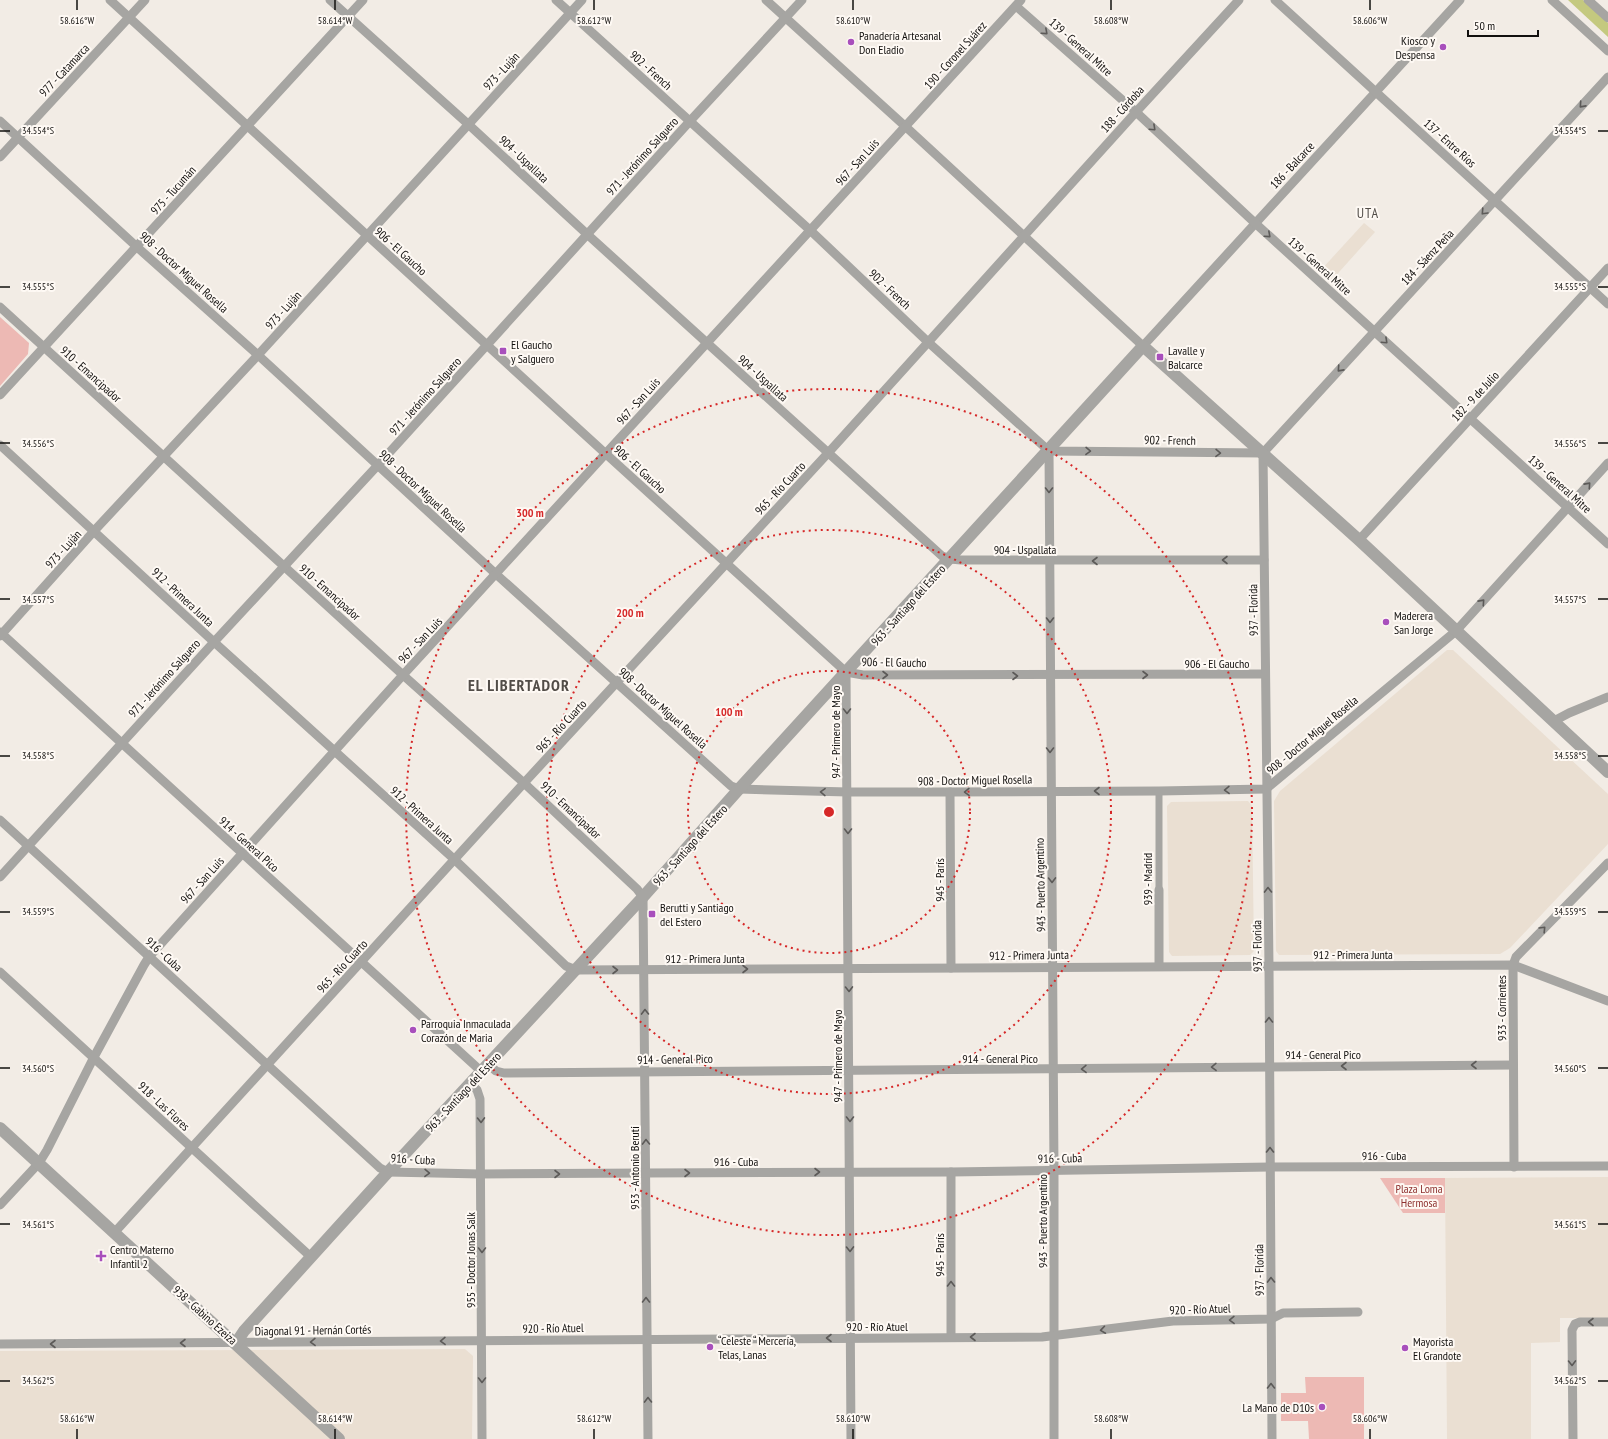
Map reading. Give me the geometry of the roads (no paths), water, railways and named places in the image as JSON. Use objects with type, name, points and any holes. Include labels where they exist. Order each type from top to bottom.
[{"type":"street","name":"906 - El Gaucho","points":[[110,0],[846,672],[863,675],[1050,676],[1265,674]]},
{"type":"street","name":"977 - Catamarca","points":[[0,157],[145,0]]},
{"type":"street","name":"904 - Uspallata","points":[[330,0],[829,452],[937,553],[950,559],[1049,561],[1264,560]]},
{"type":"street","name":"975 - Tucumán","points":[[0,395],[44,346],[138,247],[363,0]]},
{"type":"street","name":"902 - French","points":[[556,0],[811,231],[928,342],[1049,451],[1264,453]]},
{"type":"street","name":"973 - Luján","points":[[1,634],[582,0]]},
{"type":"street","points":[[766,0],[906,126],[1143,346],[1264,453],[1359,540],[1608,772]]},
{"type":"street","name":"971 - Jerónimo Salguero","points":[[0,877],[802,0]]},
{"type":"street","name":"188 - Córdoba","points":[[1025,236],[1239,0]]},
{"type":"street","name":"137 - Entre Ríos","points":[[1275,0],[1608,304]]},
{"type":"street","name":"186 - Balcarce","points":[[1143,346],[1460,0]]},
{"type":"street","points":[[1552,0],[1608,51]]},
{"type":"street","points":[[1588,0],[1608,18]]},
{"type":"street","name":"139 - General Mitre","points":[[1019,3],[1255,223],[1608,544]]},
{"type":"street","name":"190 - Coronel Suárez","points":[[906,126],[1019,3]]},
{"type":"street","name":"184 - Sáenz Peña","points":[[1264,453],[1608,77]]},
{"type":"street","name":"908 - Doctor Miguel Rosella","points":[[0,121],[258,355],[497,575],[731,786],[739,789],[848,792],[1159,791],[1266,789],[1456,630],[1608,463]]},
{"type":"street","name":"967 - San Luis","points":[[0,1205],[39,1163],[94,1057],[149,957],[403,675],[497,575],[906,126]]},
{"type":"street","name":"965 - Río Cuarto","points":[[114,1232],[1025,236]]},
{"type":"street","name":"182 - 9 de Julio","points":[[1359,540],[1608,268]]},
{"type":"street","name":"910 - Emancipador","points":[[0,307],[403,675],[524,783],[637,888],[643,897]]},
{"type":"street","name":"963 - Santiago del Estero","points":[[236,1343],[244,1331],[388,1172],[643,897],[739,789],[1049,451],[1143,346]]},
{"type":"street","name":"912 - Primera Junta","points":[[0,445],[334,752],[454,860],[566,966],[576,970],[1269,966],[1514,961],[1608,1001]]},
{"type":"street","name":"943 - Puerto Argentino","points":[[1049,451],[1053,967],[1054,1439]]},
{"type":"street","name":"937 - Florida","points":[[1264,453],[1272,1439]]},
{"type":"street","name":"914 - General Pico","points":[[1,634],[361,963],[485,1068],[504,1073],[1053,1070],[1513,1065]]},
{"type":"street","name":"947 - Primero de Mayo","points":[[846,672],[850,1070],[851,1439]]},
{"type":"street","points":[[1554,721],[1569,713],[1608,697]]},
{"type":"street","name":"939 - Madrid","points":[[1159,791],[1159,966]]},
{"type":"street","name":"945 - París","points":[[950,792],[951,968]]},
{"type":"street","name":"916 - Cuba","points":[[0,820],[380,1168],[388,1172],[481,1174],[951,1172],[1270,1167],[1608,1166]]},
{"type":"street","points":[[1514,961],[1608,862]]},
{"type":"street","name":"953 - Antonio Beruti","points":[[643,897],[648,1439]]},
{"type":"street","name":"933 - Corrientes","points":[[1514,961],[1514,1167]]},
{"type":"street","name":"918 - Las Flores","points":[[0,972],[311,1257]]},
{"type":"street","name":"955 - Doctor Jonas Salk","points":[[471,1084],[477,1090],[480,1099],[482,1439]]},
{"type":"street","name":"938 - Gabino Ezeiza","points":[[0,1128],[339,1439]]},
{"type":"street","name":"945 - París","points":[[951,1172],[951,1337]]},
{"type":"street","name":"920 - Río Atuel","points":[[482,1341],[1054,1337],[1173,1321],[1271,1319],[1283,1313],[1358,1312]]},
{"type":"street","points":[[1573,1439],[1571,1335],[1575,1324],[1580,1322],[1608,1322]]},
{"type":"street","name":"Diagonal 91 - Hernán Cortés","points":[[0,1344],[482,1341]]},
{"type":"place","name":"Panadería Artesanal Don Eladio","points":[[851,42]]},
{"type":"place","name":"Kiosco y Despensa","points":[[1443,47]]},
{"type":"place","name":"El Gaucho y Salguero","points":[[503,351]]},
{"type":"place","name":"Lavalle y Balcarce","points":[[1160,357]]},
{"type":"place","name":"Maderera San Jorge","points":[[1386,622]]},
{"type":"place","name":"Berutti y Santiago del Estero","points":[[652,914]]},
{"type":"place","name":"Parroquia Inmaculada Corazón de Maria","points":[[413,1030]]},
{"type":"place","name":"Centro Materno Infantil 2","points":[[101,1256]]},
{"type":"place","name":"“Celeste “ Mercería, Telas, Lanas","points":[[710,1347]]},
{"type":"place","name":"Mayorista El Grandote","points":[[1405,1348]]},
{"type":"place","name":"La Mano de D10s","points":[[1322,1407]]},
{"type":"district","name":"UTA","points":[[1368,213]]},
{"type":"district","name":"EL LIBERTADOR","points":[[519,685]]},
{"type":"park label","name":"Plaza Loma Hermosa","points":[[1419,1195]]}]
